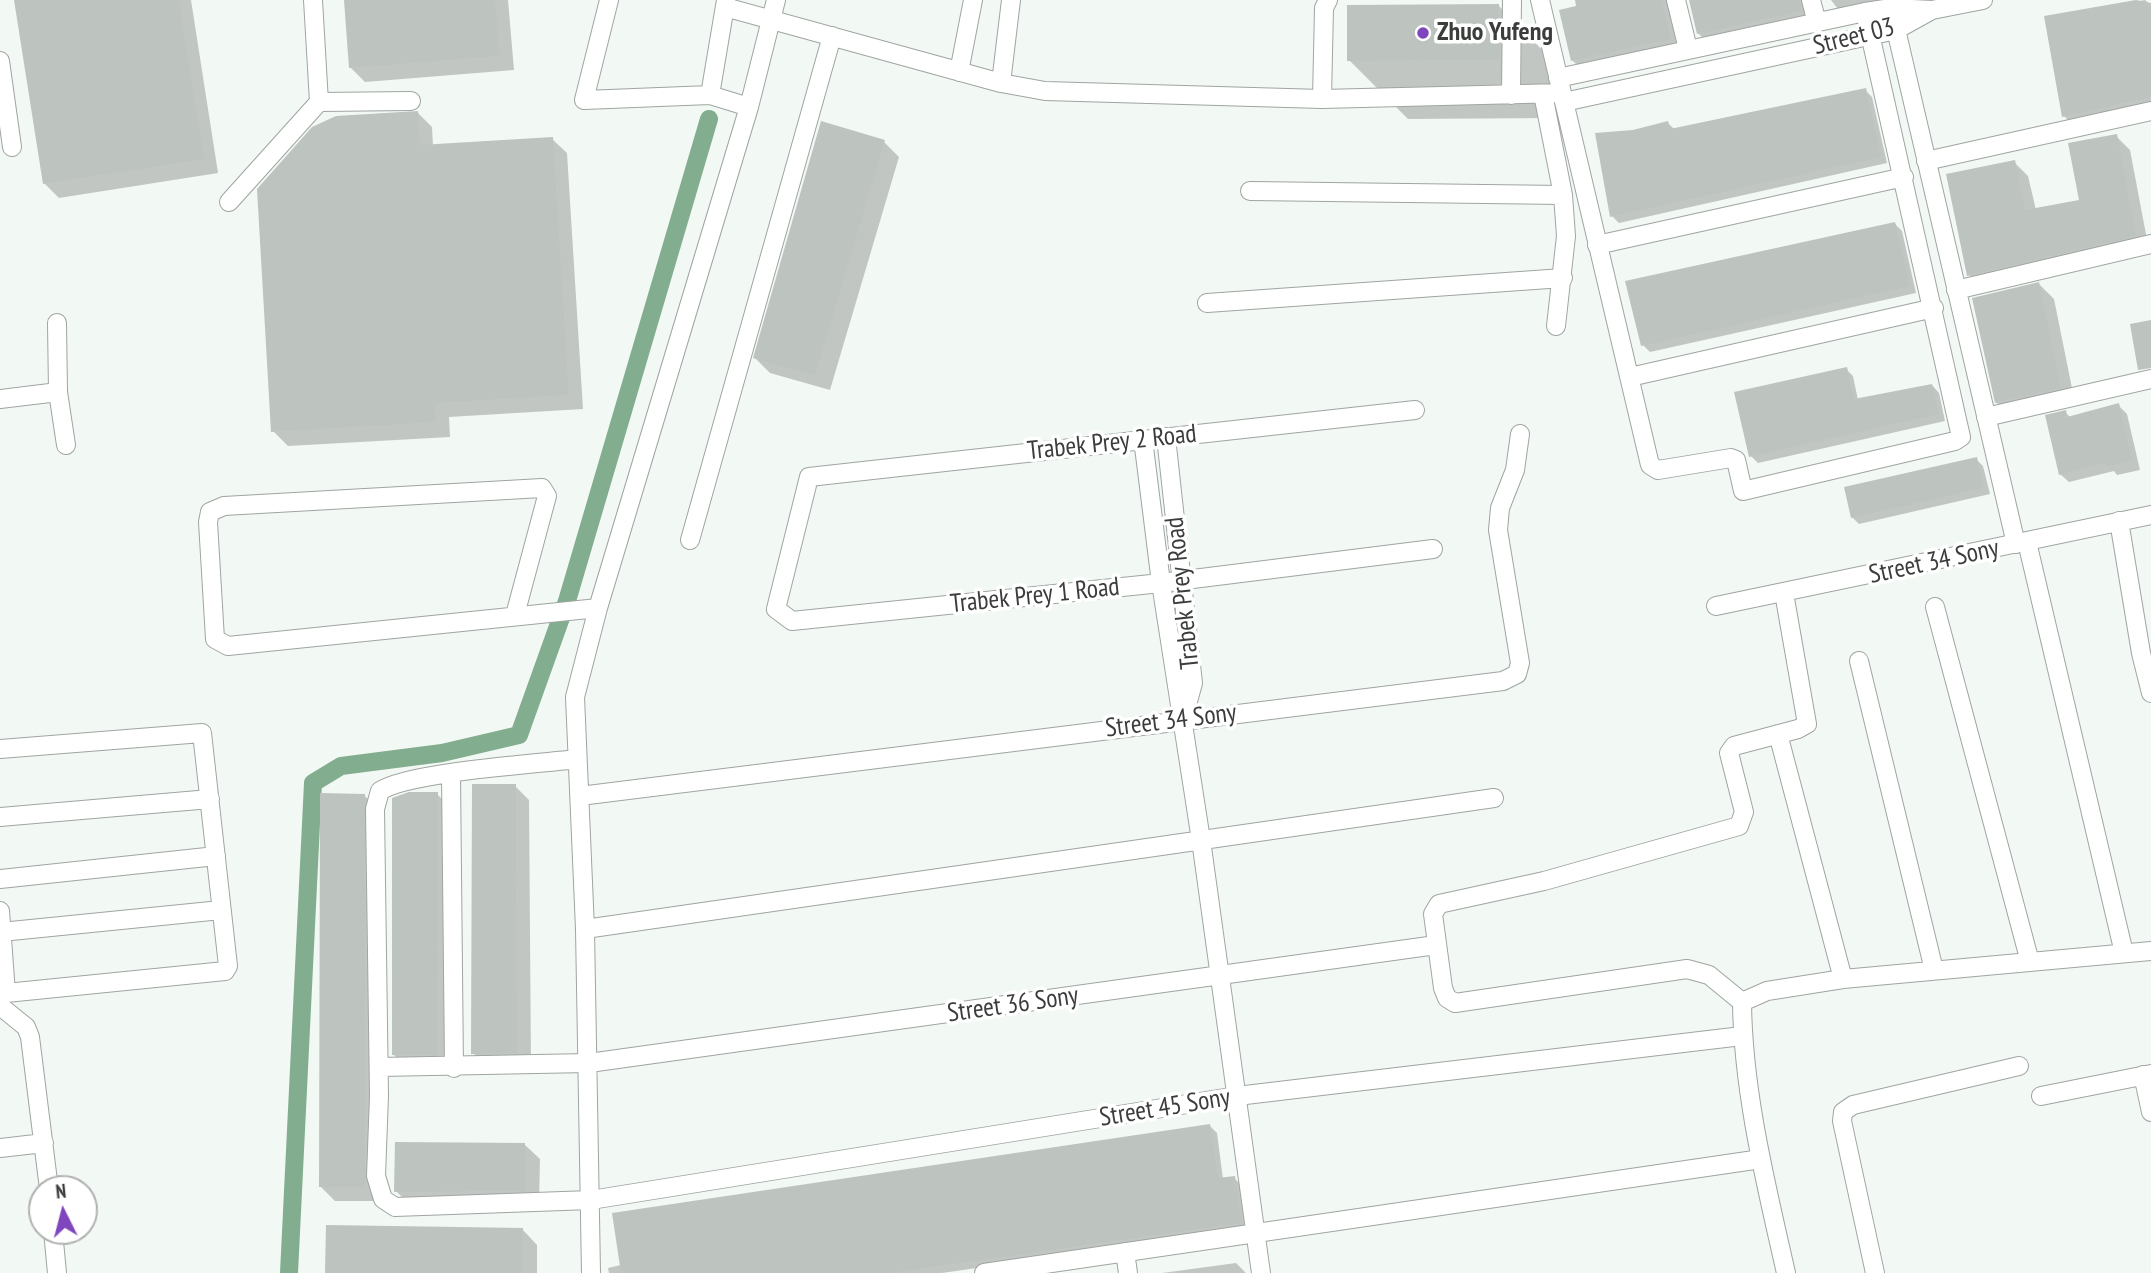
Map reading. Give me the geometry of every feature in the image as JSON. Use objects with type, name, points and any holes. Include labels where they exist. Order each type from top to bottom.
[{"type":"street","points":[[229,202],[319,102],[313,0]]},
{"type":"street","points":[[609,0],[584,100],[710,95],[748,107]]},
{"type":"street","points":[[591,1273],[589,1063],[575,697],[591,609],[748,107],[776,0]]},
{"type":"street","points":[[959,72],[973,0]]},
{"type":"street","points":[[1001,83],[1011,0]]},
{"type":"street","points":[[1322,99],[1324,8],[1328,0]]},
{"type":"street","points":[[1511,95],[1512,0]]},
{"type":"street","points":[[1540,0],[1652,469],[1731,458],[1736,460],[1743,491],[1955,441],[1961,436],[1865,12]]},
{"type":"street","points":[[1676,0],[1688,49]]},
{"type":"street","points":[[1811,0],[1817,23]]},
{"type":"street","points":[[1932,10],[1983,0]]},
{"type":"street","points":[[710,95],[725,3],[771,19],[959,72],[1045,91],[1322,99],[1544,94],[1561,91]]},
{"type":"street","points":[[1891,8],[1986,417],[2022,543],[2124,953]]},
{"type":"street","name":"Street 03","points":[[1561,91],[1688,49],[1865,12],[1891,8],[1932,10]]},
{"type":"street","name":"Street 03","points":[[1561,91],[1896,30],[1932,10]]},
{"type":"street","points":[[690,540],[832,36]]},
{"type":"street","points":[[0,61],[12,147]]},
{"type":"street","points":[[1544,94],[1563,195],[1566,236],[1556,326]]},
{"type":"street","points":[[319,102],[411,101]]},
{"type":"street","points":[[1926,161],[2151,111]]},
{"type":"street","points":[[1597,245],[1904,177]]},
{"type":"street","points":[[1250,191],[1563,195]]},
{"type":"street","points":[[1956,290],[2151,244]]},
{"type":"street","points":[[1207,303],[1563,278]]},
{"type":"street","points":[[1629,377],[1934,308]]},
{"type":"street","points":[[57,323],[58,392],[66,445]]},
{"type":"street","points":[[1986,417],[2151,379]]},
{"type":"street","points":[[0,399],[58,392]]},
{"type":"street","name":"Trabek Prey 2 Road","points":[[809,477],[1415,410]]},
{"type":"street","name":"Street 34 Sony","points":[[580,796],[1503,681],[1517,674],[1520,663],[1498,530],[1500,508],[1515,470],[1520,435]]},
{"type":"street","name":"Trabek Prey Road","points":[[1166,437],[1193,683],[1183,719]]},
{"type":"street","name":"Trabek Prey Road","points":[[1143,439],[1161,583],[1183,719]]},
{"type":"street","name":"Trabek Prey 1 Road","points":[[809,477],[776,608],[792,621],[1161,583],[1433,549]]},
{"type":"street","points":[[522,615],[547,496],[542,488],[224,506],[210,512],[208,522],[215,639],[228,646],[591,609]]},
{"type":"street","name":"Street 34 Sony","points":[[1716,606],[2151,515]]},
{"type":"street","points":[[2119,521],[2141,653],[2151,693]]},
{"type":"street","points":[[1742,1002],[1709,975],[1687,969],[1455,1003],[1447,998],[1443,988],[1433,914],[1439,904],[1544,881],[1739,826],[1744,812],[1729,753],[1734,746],[1798,729],[1807,724],[1808,717],[1784,593]]},
{"type":"street","points":[[1935,607],[2030,962]]},
{"type":"street","points":[[1859,661],[1934,971]]},
{"type":"street","points":[[1183,719],[1261,1273]]},
{"type":"street","points":[[0,750],[202,733],[228,966],[225,971],[2,999]]},
{"type":"street","points":[[1778,734],[1843,979]]},
{"type":"street","name":"Street 45 Sony","points":[[577,759],[451,774],[390,784],[380,790],[375,809],[379,1067],[376,1176],[383,1199],[394,1207],[591,1200],[1237,1096],[1742,1036]]},
{"type":"street","points":[[451,774],[454,1068]]},
{"type":"street","points":[[585,929],[1494,798]]},
{"type":"street","points":[[0,817],[210,799]]},
{"type":"street","points":[[0,879],[216,856]]},
{"type":"street","points":[[1,932],[221,910]]},
{"type":"street","points":[[0,911],[2,999],[26,1027],[30,1037],[47,1175]]},
{"type":"street","name":"Street 36 Sony","points":[[379,1067],[454,1068],[589,1063],[1436,945]]},
{"type":"street","points":[[1742,1002],[1767,991],[1843,979],[2151,951]]},
{"type":"street","points":[[1742,1002],[1742,1036],[1760,1159],[1786,1273]]},
{"type":"street","points":[[1875,1273],[1842,1121],[1843,1112],[1853,1105],[2019,1066]]},
{"type":"street","points":[[2041,1096],[2147,1075],[2151,1112]]},
{"type":"street","points":[[0,1148],[44,1143]]},
{"type":"street","points":[[984,1273],[1760,1159]]},
{"type":"street","points":[[54,1245],[57,1273]]},
{"type":"street","points":[[1125,1252],[1128,1273]]},
{"type":"building","points":[[14,0],[179,0],[204,159],[43,184]]},
{"type":"building","points":[[344,0],[495,0],[500,56],[349,68]]},
{"type":"building","points":[[1575,0],[1662,0],[1671,39],[1571,61],[1559,10],[1576,6]]},
{"type":"building","points":[[1689,0],[1800,0],[1802,11],[1697,34]]},
{"type":"building","points":[[2136,0],[2151,3],[2151,97],[2062,117],[2044,16]]},
{"type":"building","name":"Zhuo Yufeng","points":[[1499,4],[1500,60],[1347,61],[1347,5]]},
{"type":"building","points":[[1866,88],[1881,157],[1610,217],[1595,133],[1633,130],[1668,121],[1670,129]]},
{"type":"building","points":[[418,111],[420,145],[553,137],[569,395],[435,403],[436,422],[271,432],[257,189],[312,127],[336,116]]},
{"type":"building","points":[[821,121],[885,140],[815,376],[753,358]]},
{"type":"building","points":[[2117,134],[2136,236],[1967,276],[1946,174],[2015,160],[2025,210],[2079,200],[2068,143]]},
{"type":"building","points":[[1895,222],[1910,286],[1641,346],[1625,281]]},
{"type":"building","points":[[2039,282],[2061,388],[1995,403],[1972,298]]},
{"type":"building","points":[[2151,320],[2151,368],[2138,370],[2130,324]]},
{"type":"building","points":[[1847,367],[1854,399],[1932,384],[1939,414],[1749,457],[1734,392]]},
{"type":"building","points":[[2119,403],[2132,461],[2107,467],[2106,463],[2059,475],[2045,415],[2066,410],[2067,417]]},
{"type":"building","points":[[1977,457],[1984,488],[1851,518],[1844,487]]},
{"type":"building","points":[[472,784],[516,784],[517,1053],[471,1054]]},
{"type":"building","points":[[409,792],[438,792],[437,1055],[392,1055],[392,798]]},
{"type":"building","points":[[320,793],[365,794],[365,1187],[319,1187]]},
{"type":"building","points":[[1210,1124],[1218,1178],[1235,1176],[1242,1223],[890,1273],[621,1273],[612,1213]]},
{"type":"building","points":[[395,1142],[525,1143],[525,1191],[394,1192]]},
{"type":"building","points":[[326,1225],[523,1228],[522,1273],[325,1273]]},
{"type":"waterway","points":[[289,1273],[313,783],[341,766],[442,753],[519,735],[567,601],[709,119]]},
{"type":"place","name":"Zhuo Yufeng","points":[[1423,33]]}]
